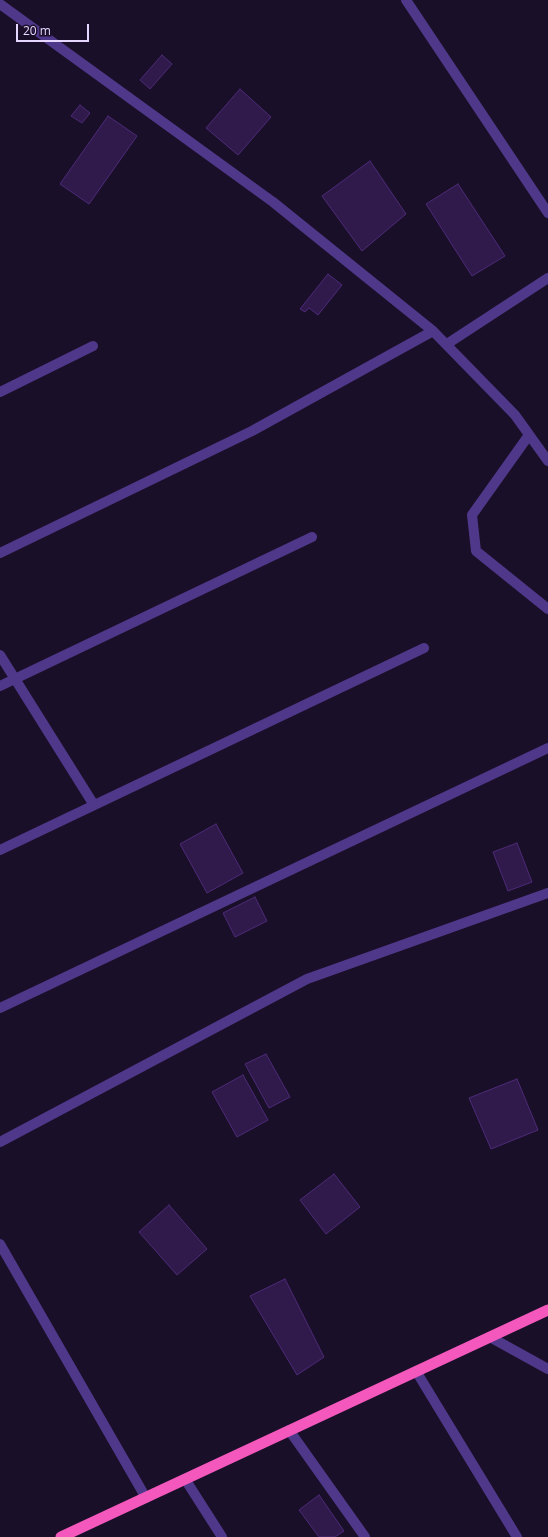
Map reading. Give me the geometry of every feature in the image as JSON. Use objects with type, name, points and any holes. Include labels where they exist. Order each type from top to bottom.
[{"type":"highway","points":[[61,1537],[548,1310]]},
{"type":"street","points":[[406,0],[548,213]]},
{"type":"street","points":[[0,4],[272,202],[434,332],[515,415],[548,462]]},
{"type":"street","points":[[447,344],[548,278]]},
{"type":"street","points":[[0,553],[252,431],[434,332]]},
{"type":"street","points":[[0,392],[93,346]]},
{"type":"street","points":[[529,435],[472,515],[476,551],[548,609]]},
{"type":"street","points":[[0,686],[312,537]]},
{"type":"street","points":[[0,850],[424,648]]},
{"type":"street","points":[[0,655],[94,805]]},
{"type":"street","points":[[0,1008],[548,748]]},
{"type":"street","points":[[0,1142],[307,979],[548,893]]},
{"type":"street","points":[[0,1244],[146,1498]]},
{"type":"street","points":[[490,1337],[548,1369]]},
{"type":"street","points":[[416,1371],[517,1537]]},
{"type":"street","points":[[289,1430],[365,1537]]},
{"type":"street","points":[[185,1479],[222,1537]]},
{"type":"building","points":[[162,55],[172,64],[150,89],[140,80]]},
{"type":"building","points":[[240,89],[271,117],[238,155],[206,128]]},
{"type":"building","points":[[80,105],[90,113],[82,123],[71,116]]},
{"type":"building","points":[[108,116],[137,136],[89,204],[60,184]]},
{"type":"building","points":[[370,161],[406,214],[362,251],[322,196]]},
{"type":"building","points":[[458,184],[505,256],[472,276],[426,204]]},
{"type":"building","points":[[328,274],[342,285],[318,315],[309,308],[305,312],[300,309]]},
{"type":"building","points":[[216,824],[243,873],[207,893],[180,844]]},
{"type":"building","points":[[517,843],[532,882],[508,891],[493,852]]},
{"type":"building","points":[[255,897],[267,921],[235,937],[223,913]]},
{"type":"building","points":[[266,1054],[290,1097],[269,1108],[245,1064]]},
{"type":"building","points":[[243,1075],[268,1120],[237,1137],[212,1092]]},
{"type":"building","points":[[517,1079],[538,1130],[491,1149],[469,1098]]},
{"type":"building","points":[[334,1174],[360,1207],[326,1234],[300,1200]]},
{"type":"building","points":[[169,1205],[207,1249],[177,1275],[139,1232]]},
{"type":"building","points":[[285,1279],[324,1357],[297,1375],[250,1296]]},
{"type":"building","points":[[319,1495],[344,1531],[335,1537],[319,1537],[299,1510]]}]
